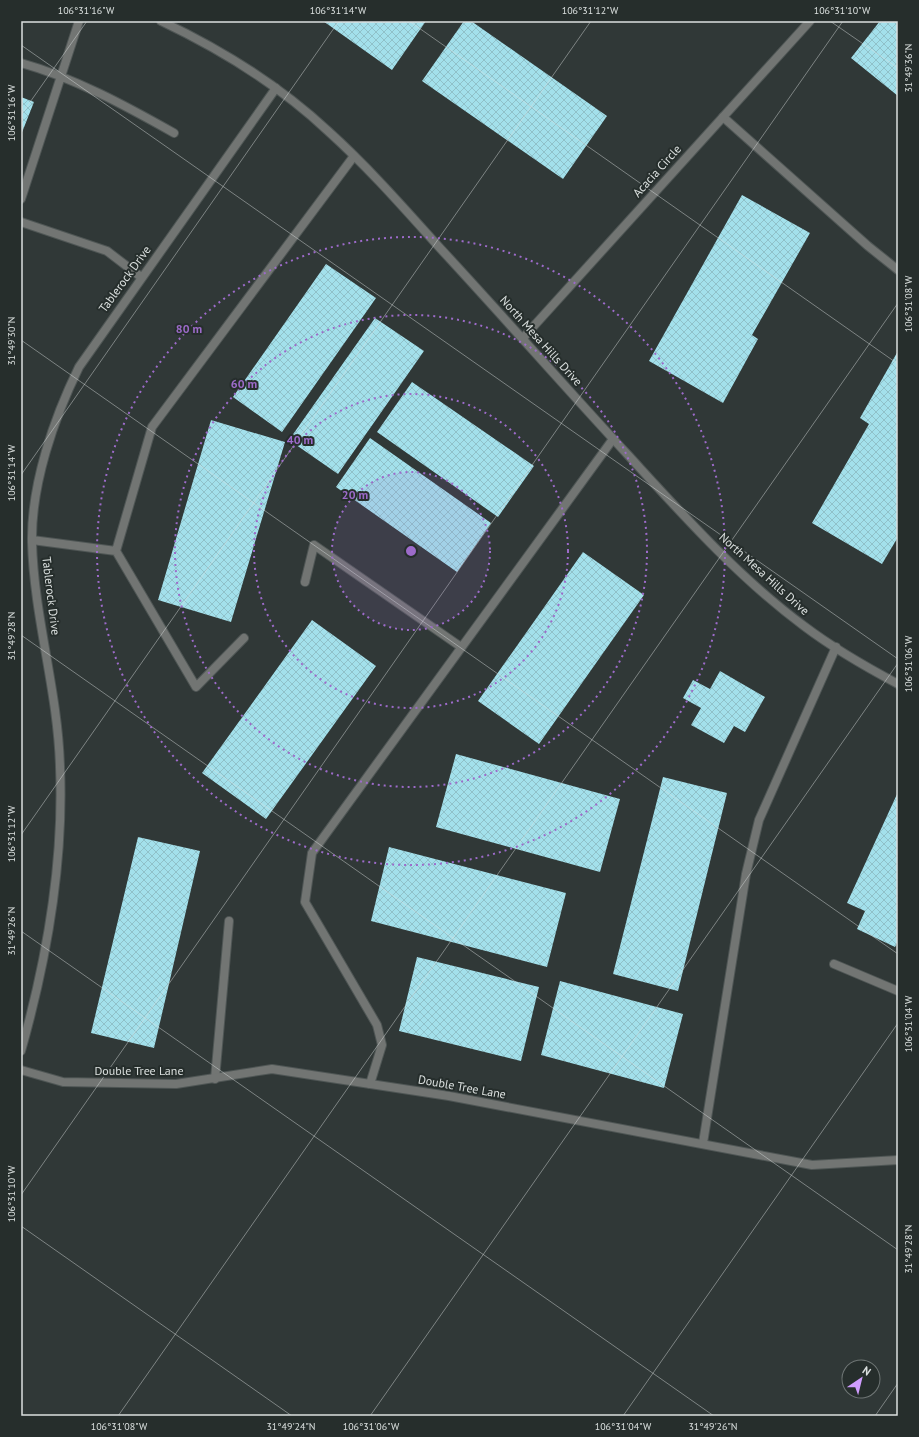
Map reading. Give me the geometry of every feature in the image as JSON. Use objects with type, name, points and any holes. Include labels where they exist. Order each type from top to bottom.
[{"type":"street","points":[[21,199],[79,21]]},
{"type":"street","name":"North Mesa Hills Drive","points":[[161,21],[191,36],[276,88],[328,130],[523,338],[612,439],[730,564],[806,628],[898,684]]},
{"type":"street","name":"Acacia Circle","points":[[523,338],[810,21]]},
{"type":"street","points":[[21,63],[61,77],[142,115],[174,133]]},
{"type":"street","name":"Tablerock Drive","points":[[21,1051],[36,997],[47,945],[56,875],[61,805],[60,766],[55,701],[37,597],[32,540],[42,467],[61,405],[79,367],[141,277],[276,88]]},
{"type":"street","points":[[723,117],[868,246],[898,270]]},
{"type":"street","points":[[244,638],[196,687],[116,551],[152,427],[354,156]]},
{"type":"street","points":[[21,222],[107,251],[141,277]]},
{"type":"street","points":[[370,1084],[382,1045],[377,1025],[305,902],[312,853],[612,439]]},
{"type":"street","points":[[32,540],[116,551]]},
{"type":"street","points":[[304,582],[314,545],[461,647]]},
{"type":"street","points":[[703,1143],[746,874],[759,820],[836,647]]},
{"type":"street","points":[[215,1079],[229,921]]},
{"type":"street","points":[[834,964],[898,991]]},
{"type":"street","name":"Double Tree Lane","points":[[21,1070],[63,1082],[176,1084],[272,1069],[448,1096],[703,1143],[812,1165],[898,1160]]},
{"type":"building","points":[[323,21],[426,21],[392,70]]},
{"type":"building","points":[[464,21],[471,21],[607,116],[563,179],[422,81]]},
{"type":"building","points":[[880,21],[898,21],[898,96],[851,58]]},
{"type":"building","points":[[21,97],[34,102],[21,135]]},
{"type":"building","points":[[742,195],[810,233],[752,335],[758,339],[723,403],[649,361]]},
{"type":"building","points":[[326,264],[376,298],[282,432],[233,397]]},
{"type":"building","points":[[375,318],[424,351],[338,474],[289,440]]},
{"type":"building","points":[[898,351],[898,537],[882,564],[812,523],[869,424],[860,418]]},
{"type":"building","points":[[412,382],[534,466],[498,517],[377,432]]},
{"type":"building","points":[[211,420],[285,442],[231,622],[158,600]]},
{"type":"building","points":[[370,438],[491,523],[457,572],[336,487]]},
{"type":"building","points":[[583,552],[644,595],[539,744],[478,701]]},
{"type":"building","points":[[312,620],[376,666],[266,819],[202,773]]},
{"type":"building","points":[[720,671],[765,697],[745,732],[734,726],[724,743],[691,725],[701,708],[683,698],[693,680],[710,689]]},
{"type":"building","points":[[456,754],[620,799],[600,872],[436,827]]},
{"type":"building","points":[[663,777],[727,793],[678,991],[613,974]]},
{"type":"building","points":[[898,792],[898,941],[895,947],[857,929],[865,911],[847,903]]},
{"type":"building","points":[[138,837],[200,851],[154,1048],[91,1033]]},
{"type":"building","points":[[389,847],[566,893],[547,967],[371,921]]},
{"type":"building","points":[[417,957],[539,987],[521,1061],[399,1031]]},
{"type":"building","points":[[560,981],[683,1014],[664,1088],[541,1055]]}]
